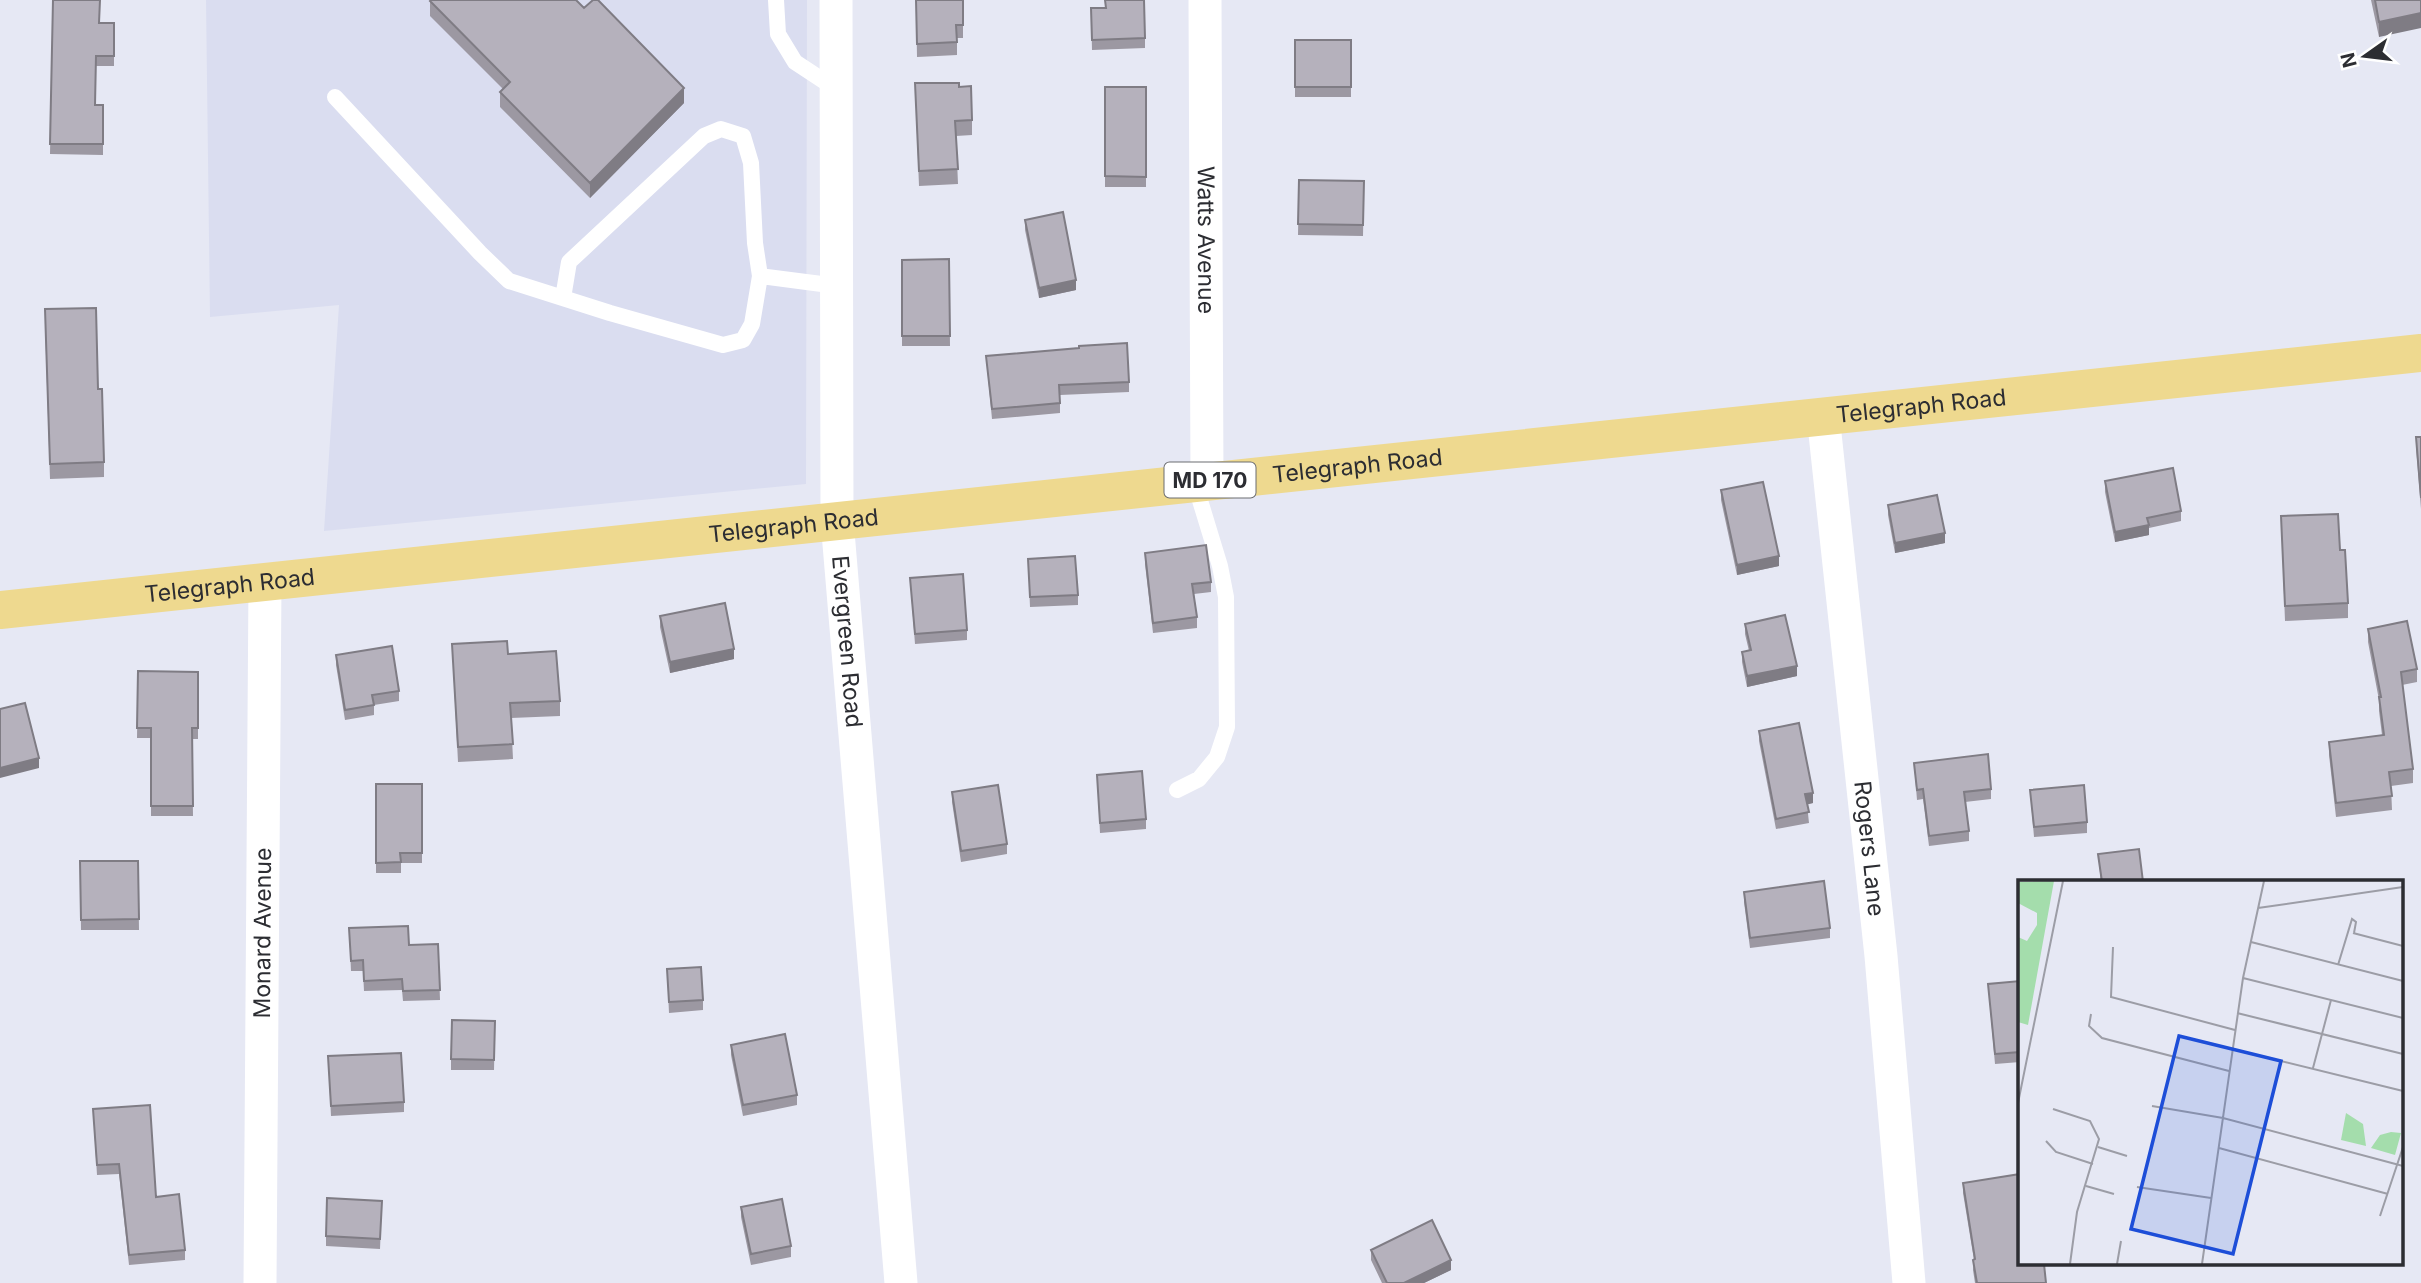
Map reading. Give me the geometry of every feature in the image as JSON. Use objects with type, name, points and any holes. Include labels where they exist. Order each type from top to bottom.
[{"type":"main road","name":"Telegraph Road","points":[[0,610],[2421,353]]},
{"type":"street","name":"Evergreen Road","points":[[836,0],[837,520],[901,1283]]},
{"type":"street","name":"Watts Avenue","points":[[1201,481],[1205,0]]},
{"type":"street","name":"Rogers Lane","points":[[1823,415],[1881,956],[1909,1283]]},
{"type":"street","name":"Monard Avenue","points":[[260,1283],[265,582]]},
{"type":"lane","points":[[776,0],[778,34],[794,62],[836,89]]},
{"type":"lane","points":[[335,97],[509,281],[563,298],[723,345],[743,340],[752,324],[760,276],[755,243],[751,163],[743,136],[721,129],[704,135],[569,262],[563,298]]},
{"type":"lane","points":[[760,276],[837,286]]},
{"type":"lane","points":[[1177,790],[1199,779],[1217,757],[1227,727],[1226,597],[1201,481]]},
{"type":"shaded area","points":[[206,0],[807,0],[806,484],[324,531],[339,305],[210,317]]},
{"type":"building","points":[[53,0],[100,0],[99,23],[114,23],[114,56],[96,56],[95,105],[103,105],[103,144],[50,144]]},
{"type":"building","points":[[431,0],[576,0],[584,8],[593,0],[598,0],[684,88],[590,183],[500,92],[510,82]]},
{"type":"building","points":[[916,0],[963,0],[963,25],[956,25],[957,42],[917,44]]},
{"type":"building","points":[[1105,0],[1144,0],[1145,38],[1092,40],[1091,8],[1106,8]]},
{"type":"building","points":[[2375,0],[2421,0],[2421,13],[2379,22]]},
{"type":"building","points":[[1295,40],[1351,40],[1351,87],[1295,87]]},
{"type":"building","points":[[915,83],[959,83],[959,87],[971,86],[972,120],[955,121],[958,169],[919,171]]},
{"type":"building","points":[[1105,87],[1146,87],[1146,177],[1105,176]]},
{"type":"building","points":[[1299,180],[1364,181],[1363,225],[1298,224]]},
{"type":"building","points":[[1063,212],[1076,280],[1039,288],[1025,220]]},
{"type":"building","points":[[949,259],[950,336],[902,336],[902,260]]},
{"type":"building","points":[[96,308],[98,389],[102,389],[104,462],[50,464],[45,309]]},
{"type":"building","points":[[1127,343],[1129,382],[1059,385],[1060,403],[992,409],[986,356]]},
{"type":"building","points":[[2416,437],[2421,437],[2421,498]]},
{"type":"building","points":[[2173,468],[2181,511],[2147,518],[2149,525],[2115,532],[2105,481]]},
{"type":"building","points":[[1763,482],[1779,556],[1737,565],[1721,490]]},
{"type":"building","points":[[1937,495],[1945,533],[1895,543],[1888,505]]},
{"type":"building","points":[[2338,514],[2340,550],[2345,550],[2348,603],[2285,606],[2281,516]]},
{"type":"building","points":[[1206,545],[1211,582],[1192,584],[1197,617],[1153,623],[1145,553]]},
{"type":"building","points":[[1075,556],[1078,595],[1030,597],[1028,559]]},
{"type":"building","points":[[963,574],[967,630],[915,634],[910,578]]},
{"type":"building","points":[[725,603],[734,649],[670,662],[660,616]]},
{"type":"building","points":[[1785,615],[1797,666],[1747,676],[1742,652],[1751,650],[1745,624]]},
{"type":"building","points":[[2407,621],[2417,669],[2401,672],[2413,769],[2389,772],[2392,796],[2336,803],[2329,742],[2384,735],[2381,697],[2368,629]]},
{"type":"building","points":[[507,641],[508,654],[556,651],[560,701],[510,703],[513,744],[458,747],[452,644]]},
{"type":"building","points":[[392,646],[399,691],[372,695],[374,705],[345,710],[336,655]]},
{"type":"building","points":[[138,671],[198,672],[198,728],[192,728],[193,806],[151,806],[151,728],[137,728]]},
{"type":"building","points":[[25,703],[39,758],[0,768],[0,709]]},
{"type":"building","points":[[1799,723],[1813,793],[1805,794],[1809,812],[1776,819],[1759,731]]},
{"type":"building","points":[[1988,754],[1991,789],[1964,792],[1969,831],[1929,836],[1923,789],[1917,790],[1914,763]]},
{"type":"building","points":[[1142,771],[1146,819],[1100,823],[1097,775]]},
{"type":"building","points":[[376,784],[422,784],[422,853],[400,853],[401,862],[376,863]]},
{"type":"building","points":[[998,785],[1007,844],[961,851],[952,792]]},
{"type":"building","points":[[2084,785],[2087,822],[2034,827],[2030,790]]},
{"type":"building","points":[[2139,849],[2143,880],[2102,880],[2098,854]]},
{"type":"building","points":[[80,861],[138,861],[139,919],[81,920]]},
{"type":"building","points":[[1824,881],[1830,928],[1750,938],[1744,892]]},
{"type":"building","points":[[408,926],[409,945],[438,944],[440,990],[403,991],[402,979],[364,981],[363,960],[351,961],[349,928]]},
{"type":"building","points":[[701,967],[703,1000],[669,1002],[667,969]]},
{"type":"building","points":[[2018,981],[2018,1052],[1995,1054],[1988,984]]},
{"type":"building","points":[[452,1020],[495,1021],[494,1060],[451,1059]]},
{"type":"building","points":[[785,1034],[797,1095],[743,1105],[731,1045]]},
{"type":"building","points":[[401,1053],[404,1102],[331,1106],[328,1056]]},
{"type":"building","points":[[150,1105],[156,1197],[179,1194],[185,1250],[129,1255],[119,1164],[97,1165],[93,1109]]},
{"type":"building","points":[[2018,1174],[2018,1266],[2044,1266],[2046,1283],[1977,1283],[1963,1183]]},
{"type":"building","points":[[327,1198],[382,1201],[380,1239],[326,1236]]},
{"type":"building","points":[[782,1199],[791,1246],[751,1254],[741,1207]]},
{"type":"building","points":[[1432,1220],[1451,1260],[1404,1283],[1387,1283],[1371,1250]]}]
